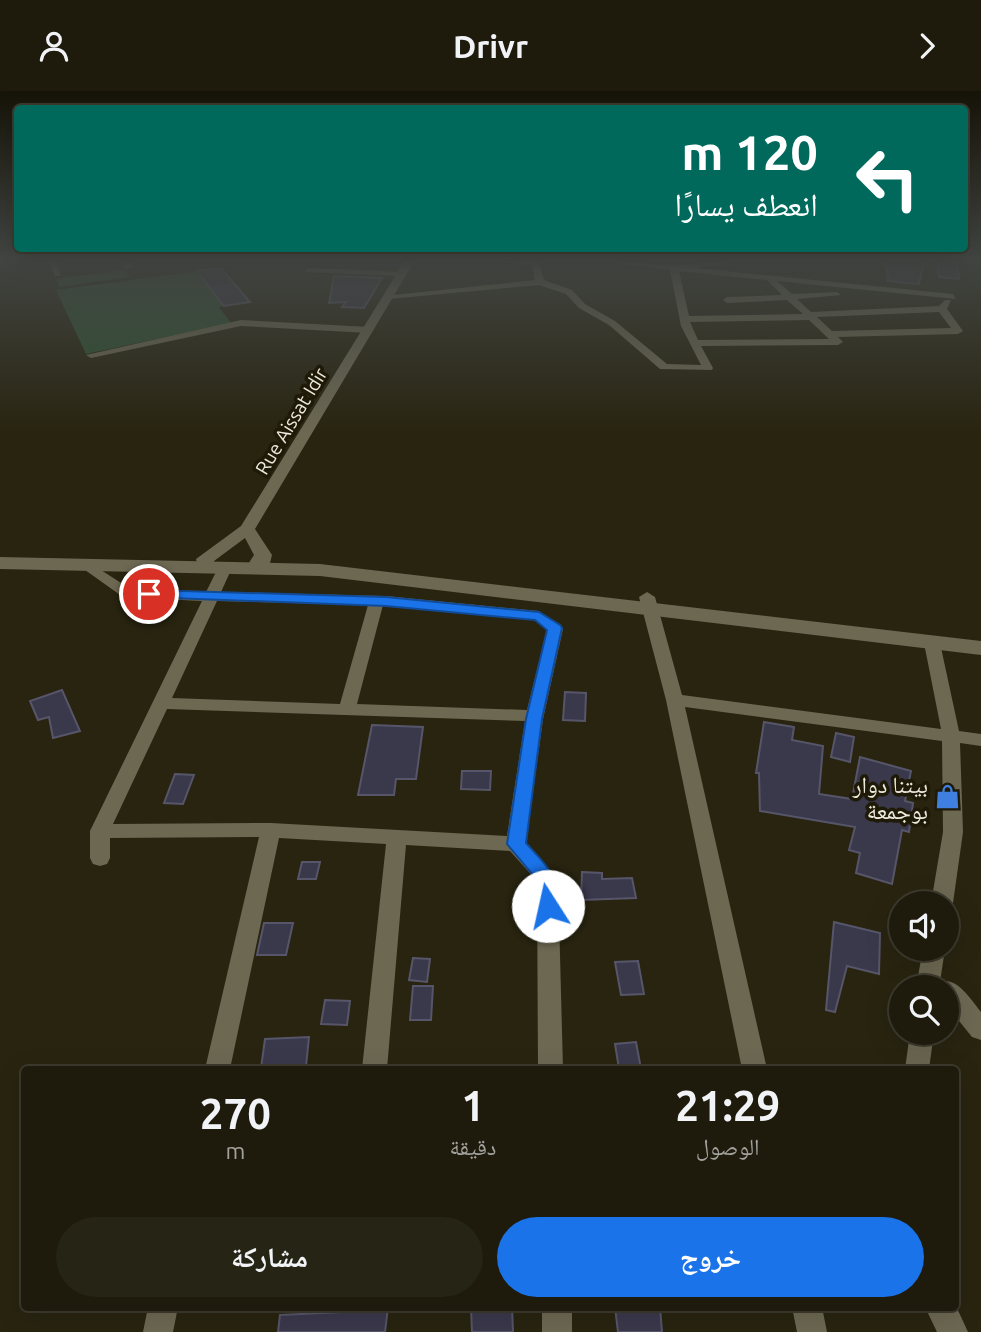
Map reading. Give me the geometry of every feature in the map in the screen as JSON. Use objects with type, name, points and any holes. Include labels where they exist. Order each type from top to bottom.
[{"type":"main road","points":[[0,549],[149,555],[213,564]]},
{"type":"main road","points":[[0,563],[90,567],[258,562],[981,633]]},
{"type":"main road","points":[[648,602],[981,648]]},
{"type":"street","name":"Rue Aissat Idir","points":[[247,529],[376,318]]},
{"type":"street","points":[[603,318],[664,367],[708,369],[684,319],[736,318]]},
{"type":"street","points":[[694,343],[838,342],[812,318]]},
{"type":"street","points":[[830,334],[958,331],[948,318]]},
{"type":"street","points":[[91,355],[241,323],[369,330]]},
{"type":"street","points":[[100,858],[100,831],[213,594],[213,564],[247,529],[258,562]]},
{"type":"street","points":[[90,567],[128,594],[213,594],[377,601],[539,616],[555,628],[535,716],[516,844]]},
{"type":"street","points":[[347,709],[377,601]]},
{"type":"street","points":[[648,602],[675,700],[754,1066]]},
{"type":"street","points":[[932,643],[951,735],[954,832],[944,891]]},
{"type":"street","points":[[675,700],[981,740]]},
{"type":"street","points":[[161,703],[535,716]]},
{"type":"street","points":[[100,831],[271,830],[516,844],[547,879],[551,1066]]},
{"type":"street","points":[[218,1066],[271,830]]},
{"type":"street","points":[[373,1066],[397,837]]},
{"type":"street","points":[[959,1003],[981,1029]]},
{"type":"street","points":[[917,1066],[920,1045]]},
{"type":"street","points":[[158,1332],[162,1311]]},
{"type":"street","points":[[557,1311],[557,1332]]},
{"type":"street","points":[[808,1311],[812,1332]]},
{"type":"street","points":[[942,1311],[953,1332]]},
{"type":"green space","points":[[69,318],[227,318],[231,323],[86,354]]},
{"type":"building","points":[[62,690],[80,731],[53,738],[49,717],[38,720],[30,701]]},
{"type":"building","points":[[565,692],[586,693],[585,721],[563,720]]},
{"type":"building","points":[[764,722],[794,727],[792,740],[823,746],[819,794],[852,799],[860,757],[911,771],[905,801],[913,803],[909,832],[902,830],[892,884],[856,873],[860,853],[849,850],[855,827],[760,811],[759,773],[756,773]]},
{"type":"building","points":[[372,725],[423,727],[416,779],[396,779],[394,795],[358,795]]},
{"type":"building","points":[[836,733],[854,737],[850,762],[831,757]]},
{"type":"building","points":[[462,771],[491,771],[490,790],[461,789]]},
{"type":"building","points":[[175,774],[194,775],[183,804],[164,803]]},
{"type":"building","points":[[302,862],[320,862],[316,879],[298,879]]},
{"type":"building","points":[[582,872],[602,873],[602,879],[632,878],[636,898],[581,900]]},
{"type":"building","points":[[834,922],[880,933],[879,974],[847,966],[835,1012],[826,1010]]},
{"type":"building","points":[[264,923],[293,923],[286,955],[257,955]]},
{"type":"building","points":[[413,958],[430,959],[427,982],[409,980]]},
{"type":"building","points":[[638,961],[644,994],[621,995],[615,962]]},
{"type":"building","points":[[413,986],[433,986],[431,1020],[410,1020]]},
{"type":"building","points":[[325,1000],[350,1001],[347,1025],[321,1024]]},
{"type":"building","points":[[309,1037],[306,1066],[261,1066],[265,1039]]},
{"type":"building","points":[[636,1042],[640,1066],[619,1066],[615,1044]]},
{"type":"building","points":[[388,1311],[385,1332],[278,1332],[280,1315]]},
{"type":"building","points":[[471,1311],[512,1311],[513,1332],[472,1332]]},
{"type":"building","points":[[615,1311],[660,1311],[662,1332],[618,1332]]},
{"type":"place","name":"بيتنا دوار بوجمعة","points":[[948,797]]},
{"type":"route","points":[[149,594],[386,601],[539,616],[555,628],[534,719],[516,844],[547,879],[548,906]]}]
